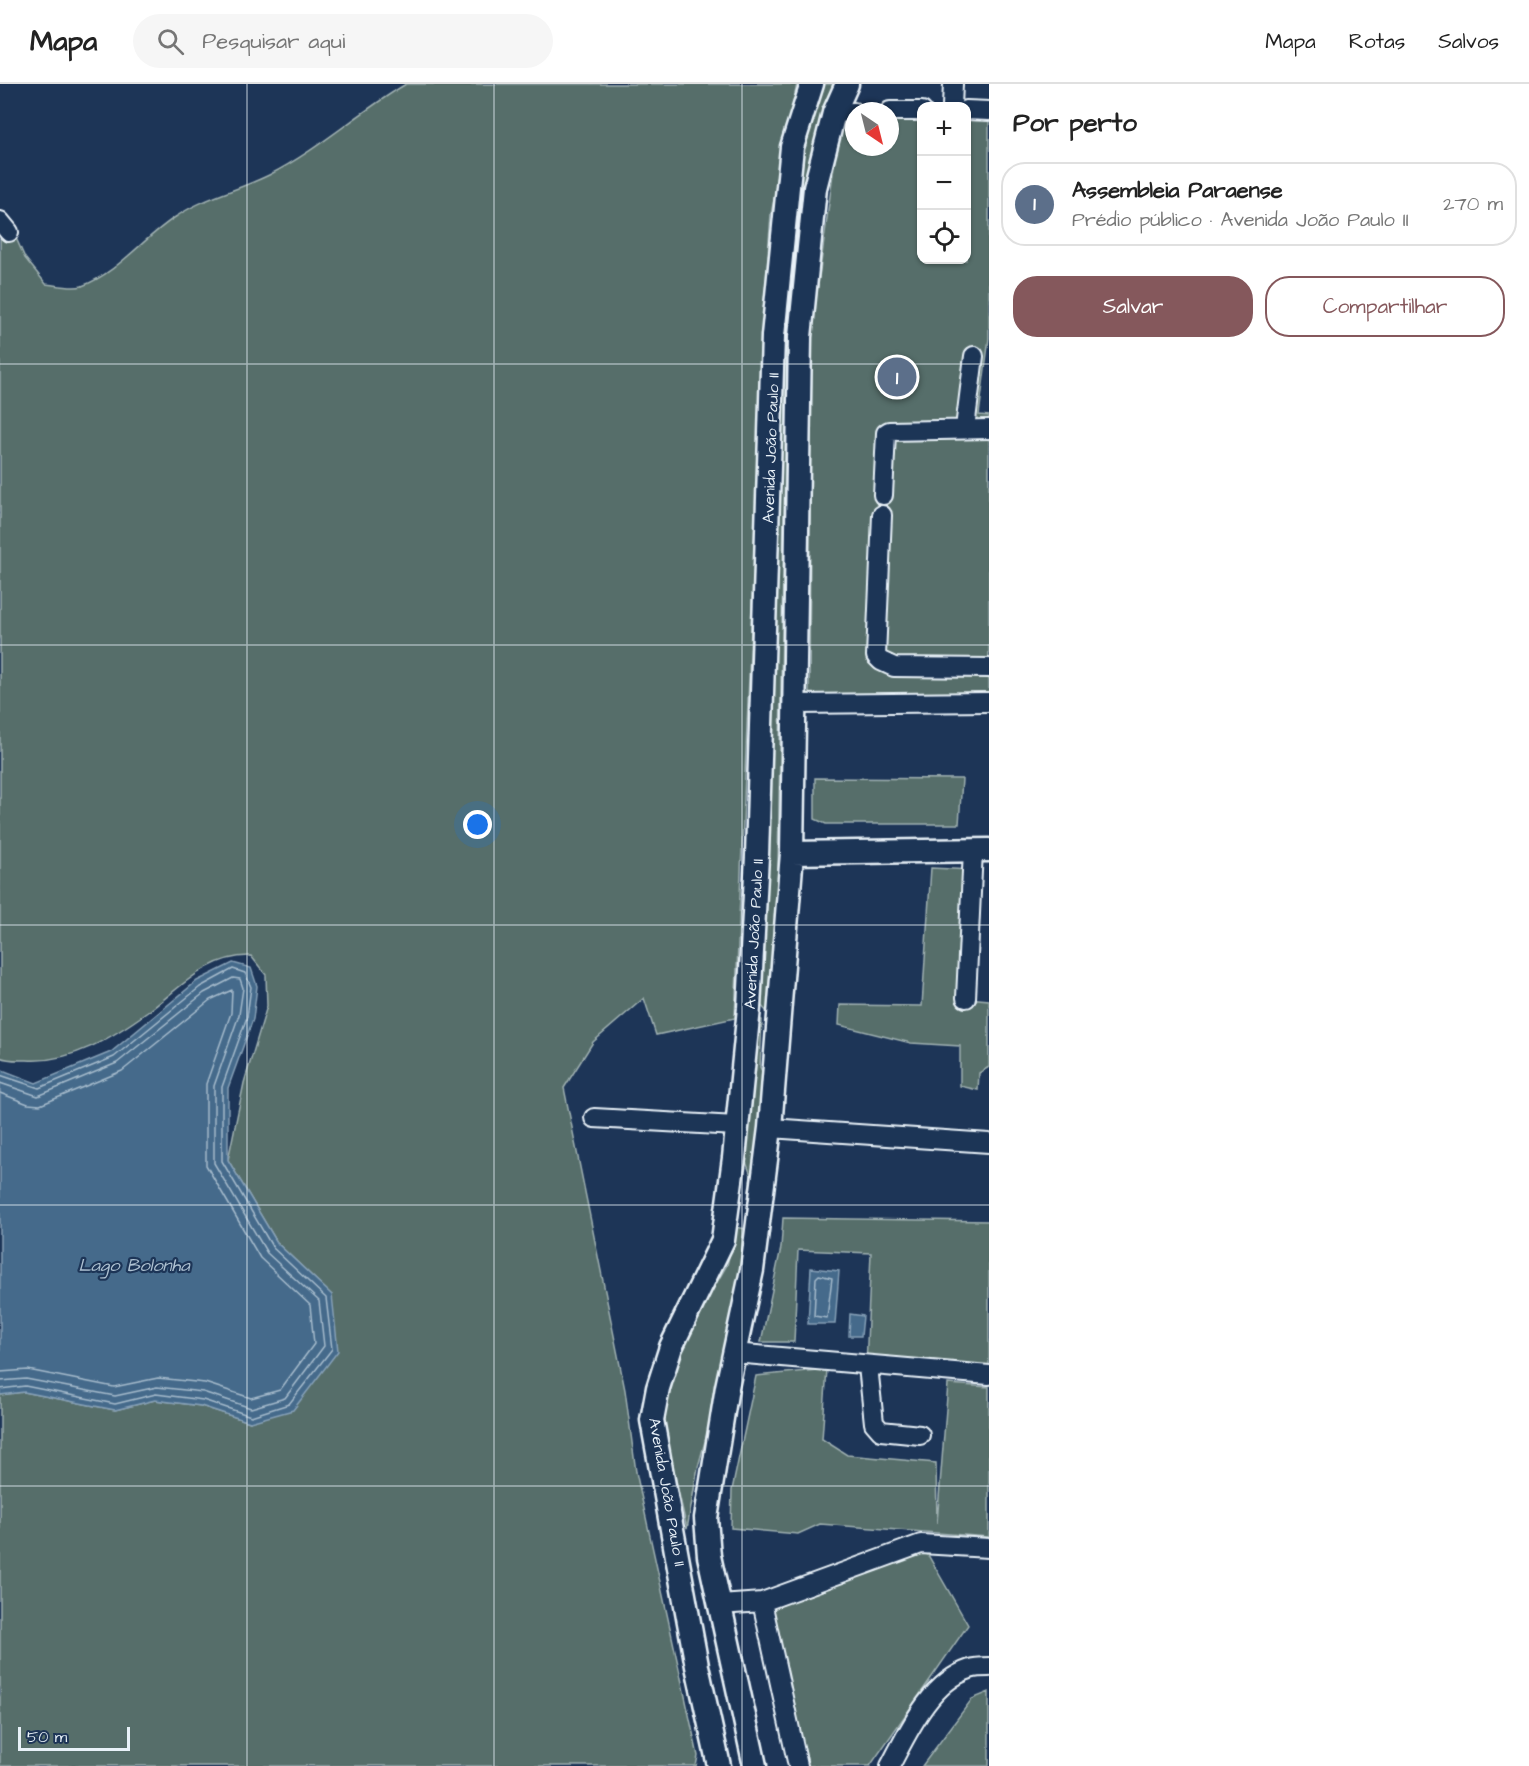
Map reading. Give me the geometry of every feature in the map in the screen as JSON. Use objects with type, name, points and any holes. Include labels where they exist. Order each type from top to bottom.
[{"type":"main road","name":"Avenida João Paulo II","points":[[719,1766],[697,1665],[652,1420],[658,1388],[671,1347],[712,1267],[723,1240],[734,1158],[749,1008],[757,856],[773,336],[792,147],[812,84]]},
{"type":"main road","name":"Avenida João Paulo II","points":[[755,1766],[709,1556],[706,1518],[734,1353],[752,1270],[770,1128],[792,853],[800,337],[815,188],[844,113],[847,84]]},
{"type":"main road","points":[[792,853],[981,850]]},
{"type":"main road","points":[[749,1008],[760,1008],[767,1015],[764,1061],[774,1071]]},
{"type":"main road","points":[[734,1158],[744,1167],[741,1213],[748,1220],[759,1220]]},
{"type":"street","points":[[952,102],[953,84]]},
{"type":"street","points":[[971,110],[989,111]]},
{"type":"street","points":[[899,111],[917,111]]},
{"type":"street","points":[[965,428],[974,356]]},
{"type":"street","points":[[883,495],[886,433],[889,431],[989,429]]},
{"type":"street","points":[[882,515],[876,656],[880,661],[894,667],[989,668]]},
{"type":"street","points":[[796,704],[989,702]]},
{"type":"street","points":[[966,998],[981,850]]},
{"type":"street","points":[[594,1118],[736,1126]]},
{"type":"street","points":[[770,1128],[989,1143]]},
{"type":"street","points":[[734,1353],[989,1376]]},
{"type":"street","points":[[868,1366],[874,1423],[880,1431],[920,1435]]},
{"type":"street","points":[[720,1605],[762,1602],[921,1544],[989,1548]]},
{"type":"street","points":[[762,1602],[798,1766]]},
{"type":"street","points":[[890,1766],[910,1729],[941,1686],[970,1668],[989,1667]]},
{"type":"green space","points":[[406,84],[797,84],[771,214],[764,311],[735,1018],[656,1035],[644,998],[593,1042],[564,1088],[625,1390],[636,1472],[698,1756],[696,1766],[0,1766],[0,1395],[24,1392],[115,1410],[155,1400],[201,1406],[250,1422],[332,1295],[278,1244],[228,1160],[244,1083],[267,1006],[266,975],[251,956],[236,957],[208,967],[121,1030],[76,1053],[44,1060],[13,1060],[0,1057],[0,217],[11,227],[25,258],[46,284],[82,286],[108,272],[165,224],[188,209],[258,180],[287,165]]},
{"type":"green space","points":[[825,84],[833,84],[815,143],[794,249],[787,329],[777,924],[768,1013],[760,1004],[771,783],[780,307],[801,155],[809,120]]},
{"type":"green space","points":[[841,114],[845,114],[845,156],[899,156],[899,114],[917,114],[917,264],[971,264],[971,114],[989,114],[989,338],[979,415],[989,416],[989,703],[809,704],[811,337]]},
{"type":"green space","points":[[815,778],[962,779],[959,824],[826,824],[815,819]]},
{"type":"green space","points":[[931,868],[972,870],[967,998],[989,1000],[989,1067],[979,1073],[978,1090],[960,1086],[960,1046],[911,1043],[839,1025],[840,1005],[922,1006]]},
{"type":"green space","points":[[755,1018],[762,1020],[760,1067],[768,1084],[755,1215],[747,1212],[751,1175],[743,1154]]},
{"type":"green space","points":[[783,1218],[989,1221],[989,1374],[866,1366],[871,1253],[798,1250],[794,1342],[761,1342],[781,1248]]},
{"type":"green space","points":[[736,1227],[751,1230],[716,1401],[698,1467],[687,1529],[662,1419],[668,1377],[699,1313],[727,1265]]},
{"type":"green space","points":[[827,1369],[822,1439],[847,1455],[936,1463],[937,1523],[948,1384],[989,1387],[989,1537],[820,1524],[798,1534],[731,1528],[732,1490],[756,1376]]},
{"type":"green space","points":[[922,1549],[928,1555],[968,1625],[870,1766],[804,1766],[768,1605]]},
{"type":"green space","points":[[989,1692],[989,1766],[922,1766],[972,1699]]},
{"type":"water","name":"Lago Bolonha","points":[[233,963],[251,968],[257,986],[253,1019],[228,1088],[228,1160],[278,1244],[332,1295],[338,1351],[293,1410],[250,1422],[201,1406],[155,1400],[115,1410],[24,1392],[0,1395],[0,1069],[36,1083],[111,1052],[197,981]]},
{"type":"water","points":[[811,1268],[839,1271],[835,1324],[808,1324]]},
{"type":"water","points":[[850,1314],[863,1316],[861,1336],[849,1336]]},
{"type":"place","name":"Assembleia Paraense","points":[[897,377]]}]
